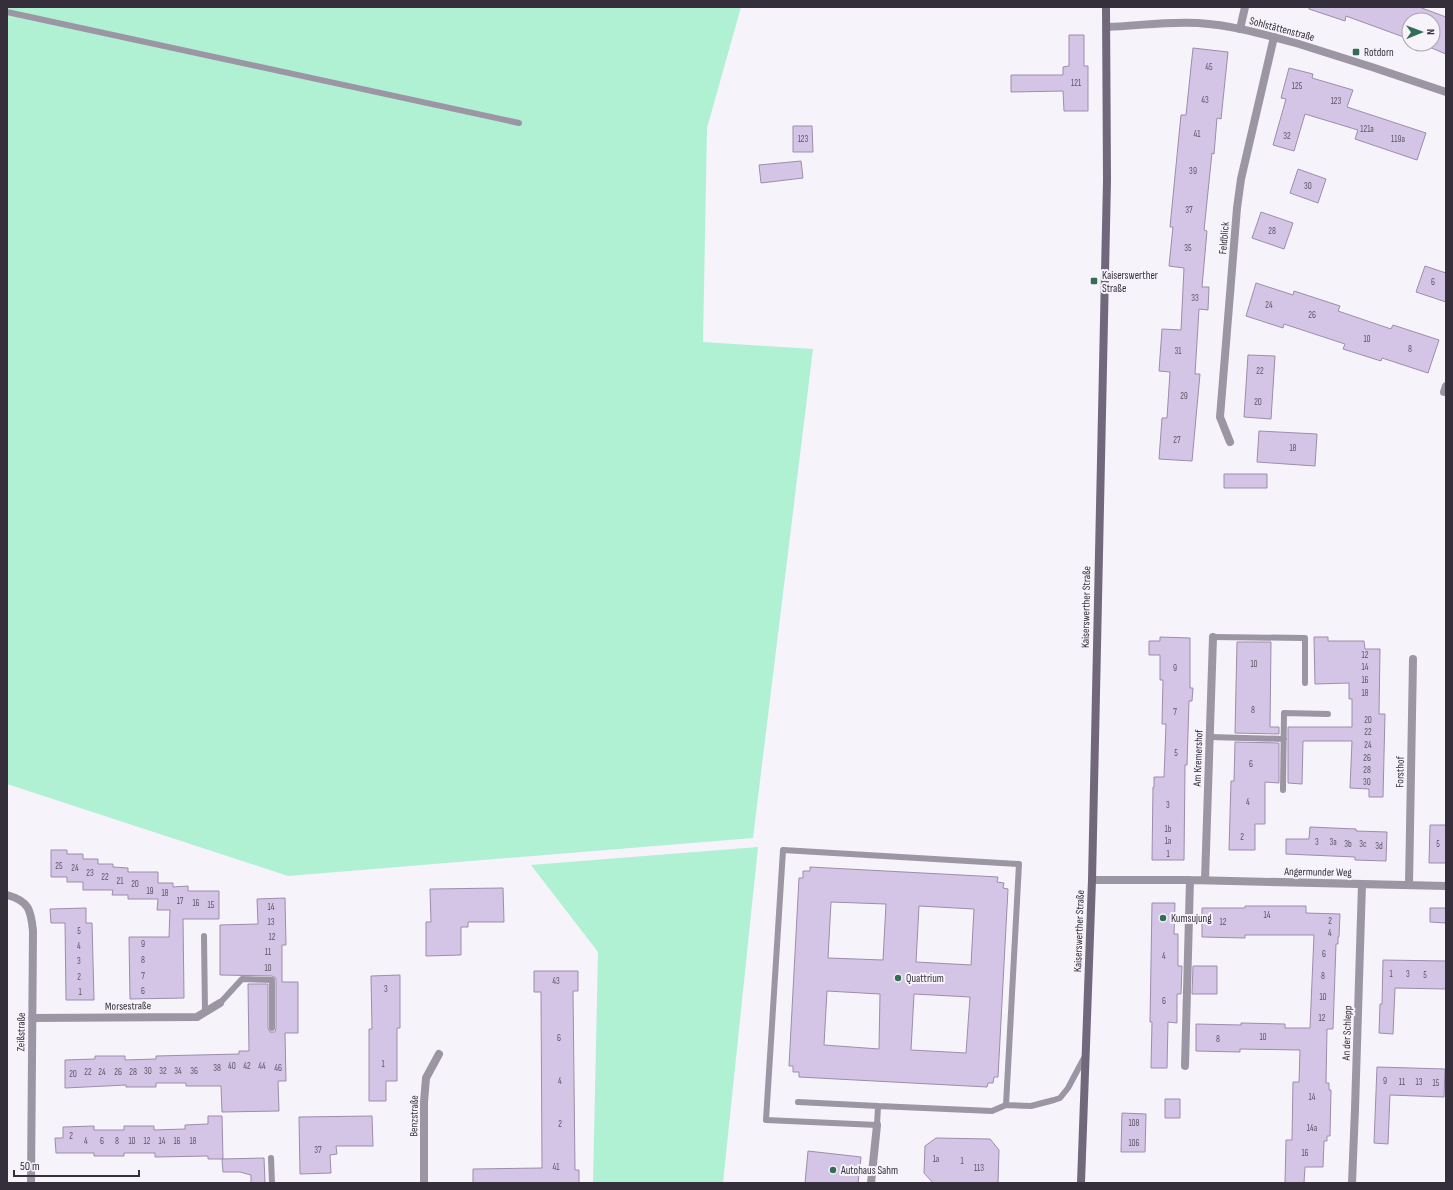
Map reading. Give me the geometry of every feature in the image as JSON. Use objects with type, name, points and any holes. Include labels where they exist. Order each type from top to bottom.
[{"type":"main road","name":"Kaiserswerther Straße","points":[[1081,1183],[1092,880],[1107,180],[1106,7]]},
{"type":"street","points":[[1240,29],[1244,7]]},
{"type":"street","name":"Sohlstättenstraße","points":[[1107,27],[1197,23],[1222,25],[1354,60],[1446,92]]},
{"type":"street","name":"Feldblick","points":[[1230,442],[1220,417],[1241,179],[1274,38]]},
{"type":"street","name":"Am Kremershof","points":[[1205,880],[1213,637]]},
{"type":"street","name":"Forsthof","points":[[1409,885],[1413,659]]},
{"type":"street","name":"Angermunder Weg","points":[[1092,880],[1205,880],[1446,886]]},
{"type":"street","points":[[1185,1066],[1190,880]]},
{"type":"street","name":"An der Schlepp","points":[[1352,1183],[1362,884]]},
{"type":"street","name":"Zeißstraße","points":[[7,895],[19,899],[25,905],[31,914],[33,931],[31,1183]]},
{"type":"street","name":"Morsestraße","points":[[32,1018],[197,1016],[220,1003]]},
{"type":"street","name":"Benzstraße","points":[[424,1183],[424,1102],[426,1078],[439,1054]]},
{"type":"street","points":[[871,1183],[876,1125]]},
{"type":"lane","points":[[7,12],[519,123]]},
{"type":"lane","points":[[1213,637],[1305,638],[1305,683]]},
{"type":"lane","points":[[1283,790],[1284,713],[1328,714]]},
{"type":"lane","points":[[1210,738],[1284,739]]},
{"type":"lane","points":[[878,1106],[876,1125],[766,1120],[783,850],[1019,864],[1006,1105]]},
{"type":"lane","points":[[204,936],[205,1012]]},
{"type":"lane","points":[[220,1003],[242,979],[272,980],[272,1028]]},
{"type":"lane","points":[[798,1102],[992,1111],[1006,1105],[1030,1106],[1060,1098],[1068,1088],[1081,1066],[1086,1053]]},
{"type":"lane","points":[[271,1158],[272,1183]]},
{"type":"green space","points":[[7,7],[741,7],[707,128],[703,342],[813,349],[753,838],[288,876],[7,784]]},
{"type":"green space","points":[[758,847],[723,1183],[593,1183],[598,952],[531,865]]},
{"type":"building","points":[[1309,7],[1419,7],[1432,12],[1401,12],[1401,36],[1346,16],[1345,21],[1309,9]]},
{"type":"building","points":[[1441,15],[1446,17],[1446,54],[1441,52]]},
{"type":"building","points":[[1069,35],[1084,35],[1084,66],[1088,66],[1088,111],[1064,111],[1063,91],[1011,92],[1011,75],[1063,75],[1063,67],[1069,66]]},
{"type":"building","points":[[1193,48],[1228,52],[1221,119],[1217,118],[1214,154],[1212,153],[1204,230],[1207,231],[1202,287],[1209,287],[1208,310],[1199,309],[1195,374],[1200,374],[1192,461],[1159,459],[1162,418],[1167,418],[1170,372],[1159,371],[1162,329],[1181,330],[1184,268],[1169,266],[1173,227],[1170,227],[1181,115],[1186,115]]},
{"type":"building","points":[[1289,68],[1313,74],[1312,78],[1353,90],[1347,107],[1426,133],[1417,160],[1355,139],[1358,130],[1305,114],[1294,151],[1273,145],[1286,99],[1281,98]]},
{"type":"building","points":[[793,126],[812,126],[813,152],[793,152]]},
{"type":"building","points":[[801,161],[803,178],[761,183],[759,165]]},
{"type":"building","points":[[1298,169],[1326,179],[1318,203],[1290,193]]},
{"type":"building","points":[[1261,212],[1293,223],[1284,249],[1252,238]]},
{"type":"building","points":[[1425,266],[1446,273],[1446,302],[1416,292]]},
{"type":"building","points":[[1256,283],[1293,295],[1294,291],[1340,306],[1338,311],[1391,329],[1393,325],[1439,340],[1428,373],[1382,358],[1381,361],[1343,349],[1345,344],[1284,324],[1283,328],[1246,316]]},
{"type":"building","points":[[1248,355],[1275,356],[1271,419],[1244,417]]},
{"type":"building","points":[[1259,431],[1317,434],[1315,466],[1257,462]]},
{"type":"building","points":[[1224,474],[1267,474],[1267,488],[1224,488]]},
{"type":"building","points":[[1160,637],[1190,638],[1190,688],[1193,688],[1192,701],[1189,701],[1187,765],[1185,765],[1184,860],[1152,860],[1154,777],[1164,777],[1166,724],[1162,724],[1163,680],[1160,680],[1160,655],[1149,655],[1149,641],[1160,641]]},
{"type":"building","points":[[1314,637],[1328,637],[1328,641],[1364,641],[1365,649],[1380,649],[1379,714],[1385,714],[1383,797],[1369,797],[1369,789],[1350,788],[1352,741],[1303,741],[1302,784],[1288,783],[1288,727],[1352,727],[1352,699],[1349,699],[1349,683],[1315,684]]},
{"type":"building","points":[[1237,642],[1271,642],[1270,727],[1279,727],[1279,734],[1235,733]]},
{"type":"building","points":[[1235,742],[1279,743],[1279,783],[1265,782],[1265,824],[1255,824],[1255,850],[1229,850],[1231,781],[1234,781]]},
{"type":"building","points":[[1430,825],[1446,825],[1446,863],[1429,863]]},
{"type":"building","points":[[1310,827],[1387,832],[1386,861],[1355,860],[1355,857],[1286,854],[1286,839],[1309,839]]},
{"type":"building","points":[[51,850],[67,850],[67,854],[83,854],[83,859],[98,859],[98,864],[113,864],[113,867],[128,868],[128,872],[158,872],[158,883],[173,883],[173,887],[188,886],[188,891],[219,891],[219,919],[183,919],[184,998],[130,999],[129,937],[169,937],[170,910],[157,910],[158,899],[128,899],[128,895],[112,895],[113,890],[83,890],[83,882],[67,882],[67,877],[51,877]]},
{"type":"building","name":"Quattrium","points":[[810,867],[998,877],[997,882],[1004,883],[1003,888],[1008,889],[998,1077],[994,1077],[993,1083],[988,1083],[987,1087],[799,1077],[799,1072],[793,1072],[793,1066],[789,1066],[799,878],[803,878],[803,871],[810,871]],"holes":[[[831,902],[886,904],[883,960],[828,958]],[[919,906],[974,909],[971,965],[916,962]],[[827,991],[880,994],[879,1049],[824,1045]],[[914,994],[970,997],[966,1053],[911,1050]]]},
{"type":"building","points":[[503,888],[504,922],[468,922],[468,927],[461,927],[461,955],[426,956],[426,922],[431,922],[430,889]]},
{"type":"building","points":[[285,898],[286,945],[282,945],[282,982],[298,982],[298,1033],[285,1033],[286,1081],[278,1081],[279,1111],[222,1112],[221,1086],[186,1086],[186,1083],[156,1083],[156,1087],[126,1087],[126,1085],[65,1088],[65,1060],[95,1059],[95,1056],[125,1056],[125,1060],[156,1059],[156,1056],[239,1054],[239,1051],[249,1051],[248,984],[268,984],[268,1028],[270,1032],[275,1032],[276,978],[272,976],[220,975],[220,925],[258,924],[257,899]]},
{"type":"building","points":[[1152,903],[1175,903],[1174,934],[1178,934],[1178,966],[1182,966],[1181,994],[1177,994],[1177,1023],[1168,1022],[1167,1068],[1151,1068],[1152,1022],[1150,1022]]},
{"type":"building","points":[[1245,906],[1306,906],[1306,913],[1340,914],[1339,937],[1338,944],[1336,944],[1333,1029],[1327,1029],[1326,1083],[1329,1083],[1329,1090],[1331,1090],[1330,1136],[1327,1136],[1327,1141],[1324,1141],[1323,1167],[1305,1167],[1304,1183],[1285,1183],[1286,1140],[1292,1140],[1293,1082],[1299,1082],[1300,1050],[1240,1049],[1240,1052],[1196,1051],[1196,1024],[1285,1024],[1285,1028],[1310,1028],[1314,935],[1245,935],[1245,938],[1202,937],[1202,908],[1245,908]]},
{"type":"building","points":[[86,908],[86,923],[92,923],[94,1000],[66,1000],[65,923],[51,923],[50,909]]},
{"type":"building","points":[[1430,908],[1446,908],[1446,923],[1430,922]]},
{"type":"building","points":[[1383,960],[1446,961],[1446,989],[1395,988],[1393,1034],[1379,1033],[1380,1004],[1382,1004]]},
{"type":"building","points":[[1193,966],[1217,966],[1217,994],[1192,994]]},
{"type":"building","points":[[534,971],[578,971],[578,991],[573,991],[575,1170],[579,1170],[579,1183],[473,1183],[473,1169],[542,1168],[541,992],[534,992]]},
{"type":"building","points":[[400,975],[400,1028],[397,1028],[397,1081],[386,1081],[386,1101],[369,1101],[369,1029],[372,1029],[371,976]]},
{"type":"building","points":[[1377,1067],[1445,1069],[1444,1097],[1390,1095],[1388,1144],[1374,1143]]},
{"type":"building","points":[[1165,1099],[1180,1099],[1180,1118],[1165,1118]]},
{"type":"building","points":[[1122,1113],[1146,1114],[1145,1152],[1121,1152]]},
{"type":"building","points":[[208,1116],[222,1116],[223,1159],[208,1159],[208,1156],[155,1157],[155,1153],[124,1153],[124,1156],[94,1156],[94,1153],[56,1153],[55,1138],[63,1138],[63,1127],[94,1126],[94,1130],[124,1130],[124,1126],[154,1126],[154,1130],[185,1129],[185,1125],[208,1124]]},
{"type":"building","points":[[372,1116],[373,1146],[336,1146],[337,1154],[330,1155],[331,1173],[300,1174],[299,1117]]},
{"type":"building","points":[[936,1138],[990,1139],[999,1150],[998,1183],[933,1183],[924,1173],[925,1146]]},
{"type":"building","name":"Autohaus Sahm","points":[[808,1151],[861,1157],[858,1183],[805,1183]]},
{"type":"building","points":[[264,1158],[265,1183],[251,1183],[251,1175],[240,1172],[223,1172],[222,1159]]},
{"type":"place","name":"Rotdorn","points":[[1356,52]]},
{"type":"place","name":"Kaiserswerther Straße","points":[[1094,281]]},
{"type":"place","name":"Kumsujung","points":[[1163,918]]},
{"type":"place","name":"Quattrium","points":[[898,978]]},
{"type":"place","name":"Autohaus Sahm","points":[[833,1170]]}]
